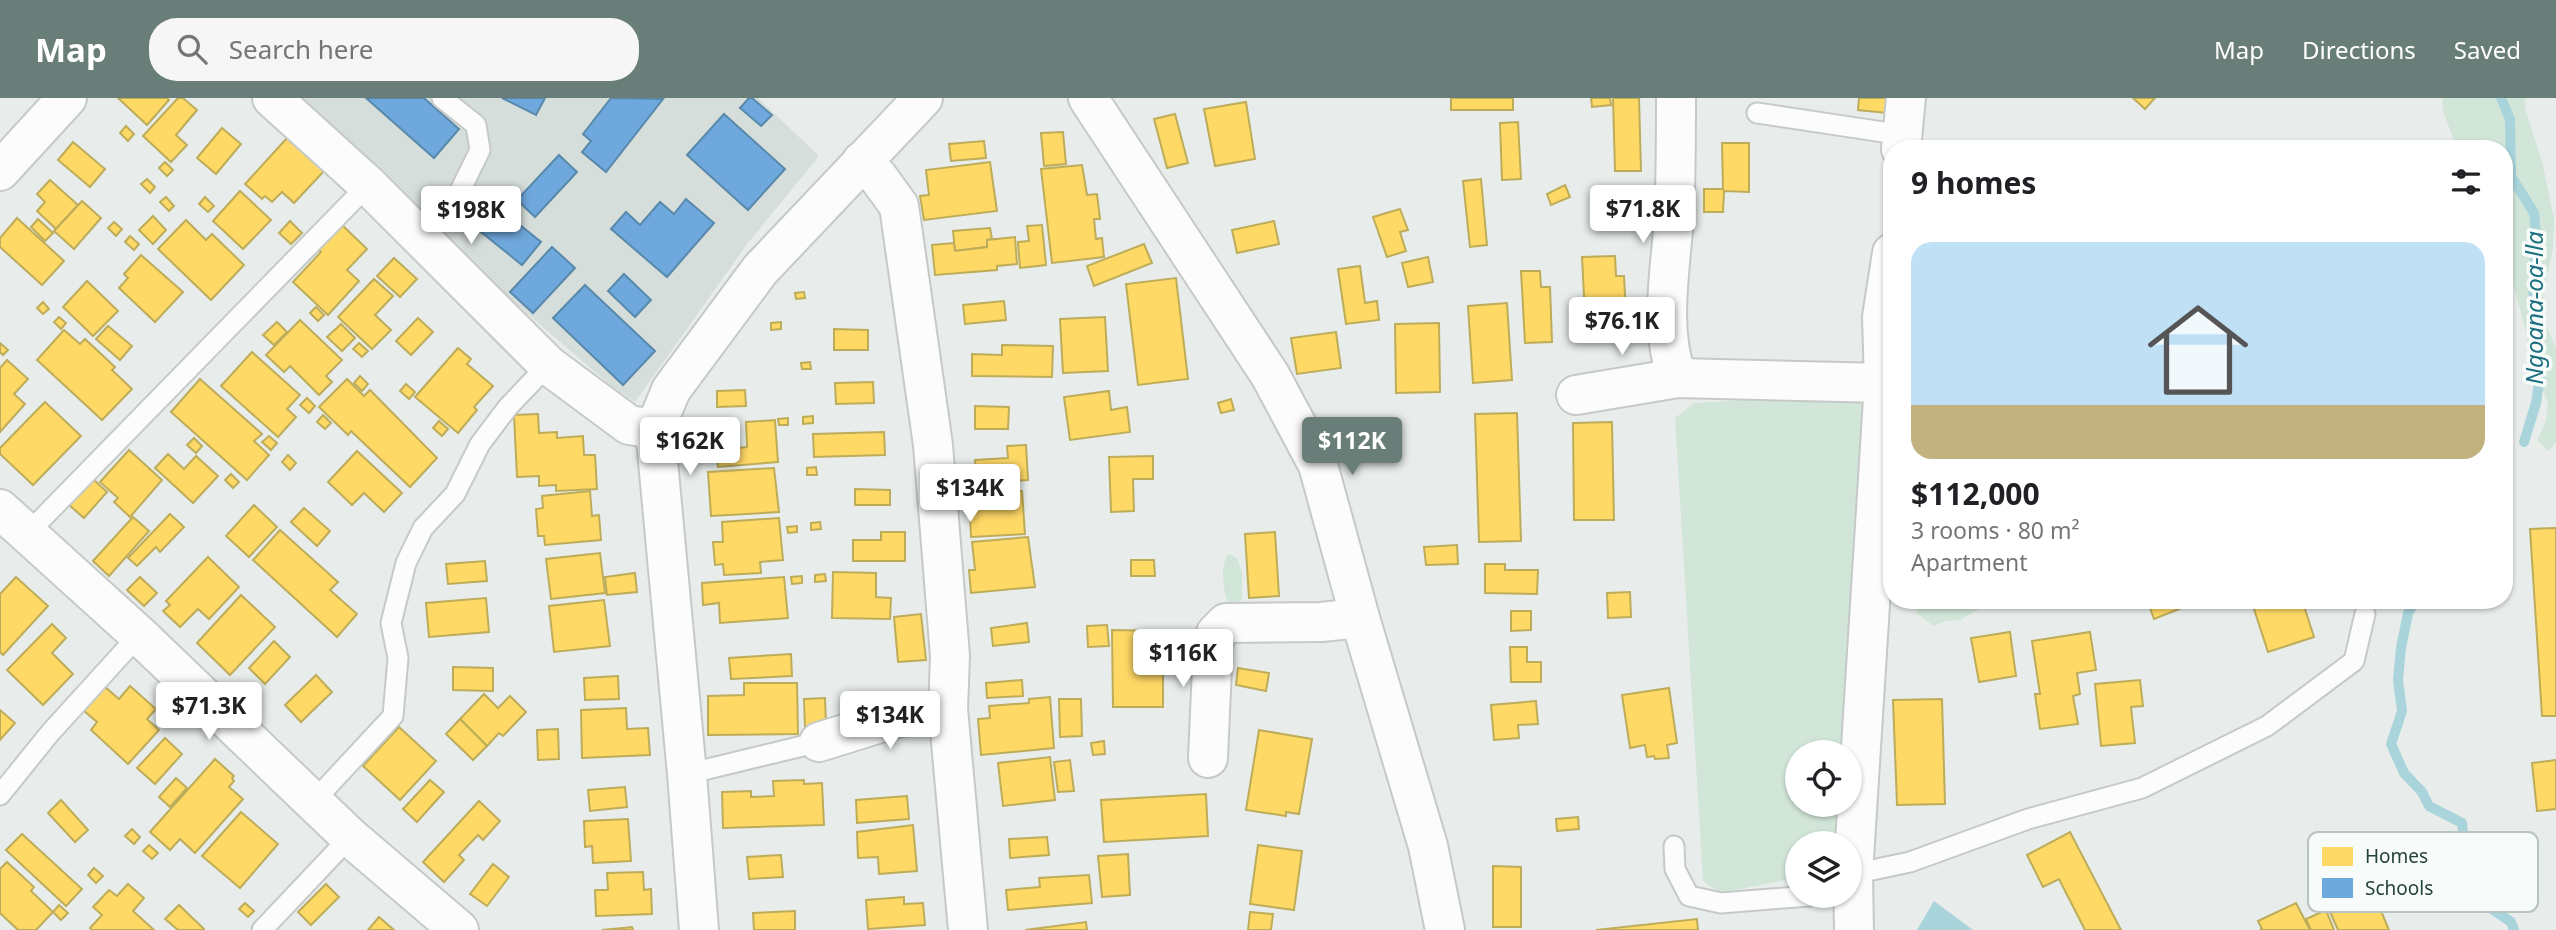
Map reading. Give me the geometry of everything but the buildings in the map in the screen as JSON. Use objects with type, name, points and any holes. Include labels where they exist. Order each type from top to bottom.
[{"type":"street","points":[[0,171],[66,98]]},
{"type":"street","points":[[272,98],[368,185],[548,365],[629,425],[656,429]]},
{"type":"street","points":[[699,930],[656,429],[671,390],[760,270],[923,98]]},
{"type":"street","points":[[1088,98],[1270,375],[1318,465],[1428,846],[1445,930]]},
{"type":"street","points":[[1676,98],[1674,214],[1667,333],[1670,360],[1678,378]]},
{"type":"street","points":[[862,161],[878,177],[899,206],[933,445],[950,656],[948,709],[968,930]]},
{"type":"street","points":[[1576,395],[1678,378],[1883,382]]},
{"type":"street","points":[[1856,831],[1883,452]]},
{"type":"street","points":[[14,521],[139,635],[350,837],[458,930]]},
{"type":"street","points":[[1208,758],[1213,695],[1213,645],[1216,633],[1226,624],[1321,622],[1360,618]]},
{"type":"street","points":[[819,742],[896,718],[948,709]]},
{"type":"street","points":[[1853,908],[1854,930]]},
{"type":"lane","points":[[420,237],[460,191],[480,150],[476,125],[442,98]]},
{"type":"lane","points":[[1756,113],[1903,127]]},
{"type":"lane","points":[[14,521],[368,185]]},
{"type":"lane","points":[[314,801],[393,716],[398,658],[391,623],[406,563],[423,528],[454,494],[480,444],[508,407],[548,365]]},
{"type":"lane","points":[[1862,882],[2028,819],[2142,788],[2267,726],[2354,660],[2365,614]]},
{"type":"lane","points":[[0,795],[50,733],[139,635]]},
{"type":"lane","points":[[687,774],[819,742]]},
{"type":"lane","points":[[262,930],[350,837]]},
{"type":"lane","points":[[1674,846],[1675,869],[1689,896],[1721,903],[1785,898]]},
{"type":"shaded area","points":[[293,98],[758,98],[819,156],[748,243],[635,402],[610,385],[530,316]]},
{"type":"green space","points":[[2442,98],[2525,98],[2525,108],[2543,165],[2554,219],[2553,249],[2543,294],[2545,323],[2556,348],[2556,442],[2549,451],[2537,440],[2546,421],[2548,401],[2529,364],[2527,336],[2513,285],[2513,140],[2454,140],[2443,111]]},
{"type":"green space","points":[[1863,393],[1868,403],[1849,740],[1785,740],[1785,817],[1844,817],[1844,831],[1785,831],[1785,880],[1720,893],[1703,881],[1675,418],[1694,403]]},
{"type":"green space","points":[[1228,554],[1237,558],[1242,572],[1242,599],[1234,605],[1227,601],[1223,583]]},
{"type":"green space","points":[[1916,609],[1979,609],[1960,620],[1946,621],[1934,626],[1917,614]]},
{"type":"water","points":[[1934,901],[1973,930],[1917,930]]},
{"type":"waterway","name":"Ngoana-oa-lla","points":[[2501,98],[2510,119],[2510,140]]},
{"type":"waterway","name":"Ngoana-oa-lla","points":[[2513,179],[2534,213],[2536,235],[2533,310],[2540,375],[2536,403],[2524,442]]},
{"type":"waterway","name":"Ngoana-oa-lla","points":[[2411,609],[2401,648],[2398,680],[2402,711],[2391,744],[2404,773],[2422,792],[2429,806],[2462,823],[2463,832]]},
{"type":"waterway","name":"Ngoana-oa-lla","points":[[2496,912],[2511,922],[2514,930]]}]
